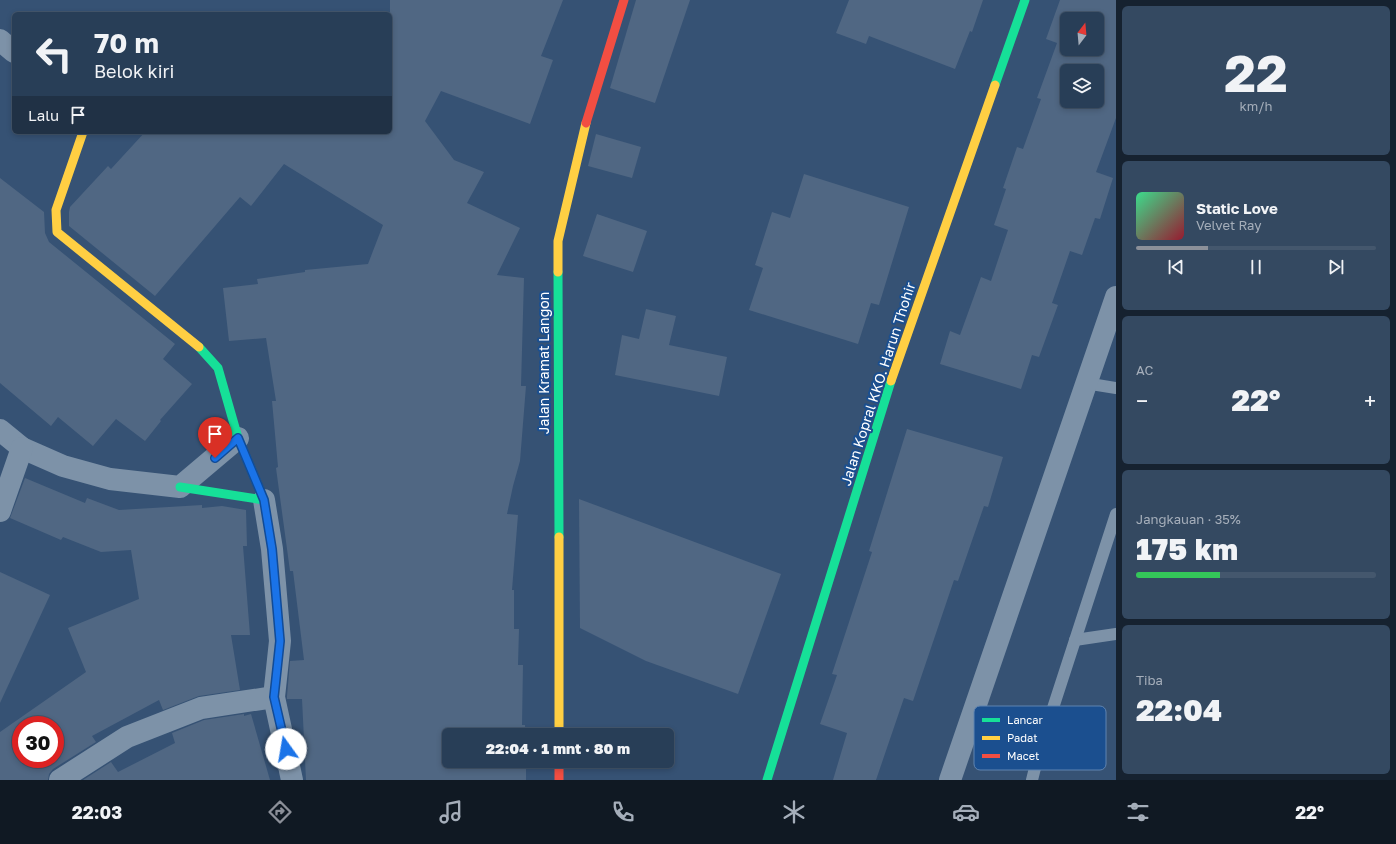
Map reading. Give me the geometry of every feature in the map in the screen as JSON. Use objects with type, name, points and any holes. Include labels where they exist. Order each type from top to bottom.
[{"type":"street","name":"Jalan Kramat Langon","points":[[559,728],[558,241],[581,141],[624,0]]},
{"type":"street","name":"Jalan Kopral KKO. Harun Thohir","points":[[767,780],[894,372],[1025,0]]},
{"type":"street","points":[[0,40],[12,50]]},
{"type":"street","points":[[82,134],[56,210],[57,232],[204,351],[218,368],[238,438],[264,500],[272,549],[280,641],[274,697],[292,780]]},
{"type":"street","points":[[975,706],[1116,296]]},
{"type":"street","points":[[0,430],[22,448],[63,466],[110,479],[180,487],[264,500]]},
{"type":"street","points":[[180,487],[238,438]]},
{"type":"street","points":[[0,510],[22,448]]},
{"type":"street","points":[[60,780],[127,737],[201,708],[274,697]]},
{"type":"street","points":[[950,780],[974,709]]},
{"type":"street","points":[[559,768],[559,780]]},
{"type":"lane","points":[[1085,383],[1116,388]]},
{"type":"lane","points":[[1054,706],[1116,514]]},
{"type":"lane","points":[[1075,640],[1116,634]]},
{"type":"lane","points":[[1032,780],[1034,770]]},
{"type":"building","points":[[390,0],[563,0],[541,56],[553,60],[530,124],[441,91],[425,121],[454,160],[484,172],[467,203],[520,228],[497,275],[524,278],[521,386],[526,386],[520,461],[507,514],[518,515],[512,590],[514,590],[514,629],[519,629],[518,665],[523,665],[522,725],[525,725],[525,728],[442,728],[442,768],[526,768],[526,780],[306,780],[302,699],[287,699],[290,661],[304,660],[293,571],[290,571],[276,468],[278,467],[272,401],[276,401],[266,338],[229,341],[223,288],[258,284],[257,279],[305,272],[305,270],[368,264],[383,225],[284,164],[251,206],[240,197],[155,296],[69,226],[70,207],[108,166],[111,169],[143,134],[392,134],[392,12],[390,12]]},
{"type":"building","points":[[636,0],[690,0],[655,103],[610,88]]},
{"type":"building","points":[[849,0],[983,0],[972,32],[970,31],[955,69],[869,36],[866,44],[836,33]]},
{"type":"building","points":[[1060,0],[1116,0],[1116,118],[1096,172],[1113,178],[1100,219],[1095,218],[1082,255],[1070,251],[1052,303],[1058,305],[1039,357],[1032,355],[1021,389],[940,364],[950,331],[960,335],[981,277],[991,281],[1008,230],[994,225],[1006,189],[1003,188],[1017,147],[1023,149],[1041,99],[1037,98],[1057,43],[1046,39]]},
{"type":"building","points":[[596,134],[641,147],[632,178],[588,166]]},
{"type":"building","points":[[804,174],[909,207],[879,305],[871,303],[858,344],[749,310],[763,268],[755,265],[772,212],[790,218]]},
{"type":"building","points":[[0,178],[44,212],[45,233],[49,242],[175,344],[163,359],[192,384],[160,420],[161,421],[145,441],[116,419],[93,446],[58,417],[51,426],[0,383]]},
{"type":"building","points":[[597,214],[647,231],[633,272],[583,256]]},
{"type":"building","points":[[646,309],[676,316],[669,345],[727,357],[719,396],[615,375],[622,335],[639,339]]},
{"type":"building","points":[[907,429],[1003,457],[988,507],[984,506],[958,581],[954,580],[913,701],[904,698],[876,780],[833,780],[847,733],[820,724],[837,675],[832,674],[872,552],[869,551]]},
{"type":"building","points":[[25,478],[85,503],[87,498],[119,510],[202,505],[202,508],[222,506],[246,510],[247,546],[243,546],[250,635],[231,635],[240,690],[199,696],[163,710],[159,700],[92,736],[96,742],[64,762],[64,716],[23,716],[86,672],[68,628],[139,599],[131,550],[101,552],[63,537],[61,540],[10,518]]},
{"type":"building","points":[[579,499],[781,574],[738,694],[646,661],[580,628]]},
{"type":"building","points":[[0,572],[50,595],[0,703]]},
{"type":"building","points":[[244,714],[244,716],[251,714],[270,780],[83,780],[111,762],[118,772],[175,743],[172,733],[204,720]]},
{"type":"building","points":[[12,724],[12,768],[55,768],[49,774],[48,780],[0,780],[0,732]]},
{"type":"traffic: fast","points":[[995,85],[1025,0]]},
{"type":"traffic: fast","points":[[558,272],[559,537]]},
{"type":"traffic: fast","points":[[180,487],[264,500],[238,438],[218,368],[199,347]]},
{"type":"traffic: fast","points":[[767,780],[891,381]]},
{"type":"traffic: slow","points":[[891,381],[995,85]]},
{"type":"traffic: slow","points":[[558,272],[558,241],[586,123]]},
{"type":"traffic: slow","points":[[82,134],[56,210],[57,232],[199,347]]},
{"type":"traffic: slow","points":[[559,537],[559,728]]},
{"type":"traffic: jam","points":[[586,123],[624,0]]},
{"type":"traffic: jam","points":[[559,768],[559,780]]},
{"type":"route","points":[[215,458],[238,438],[264,500],[272,549],[280,641],[274,697],[286,749]]}]
